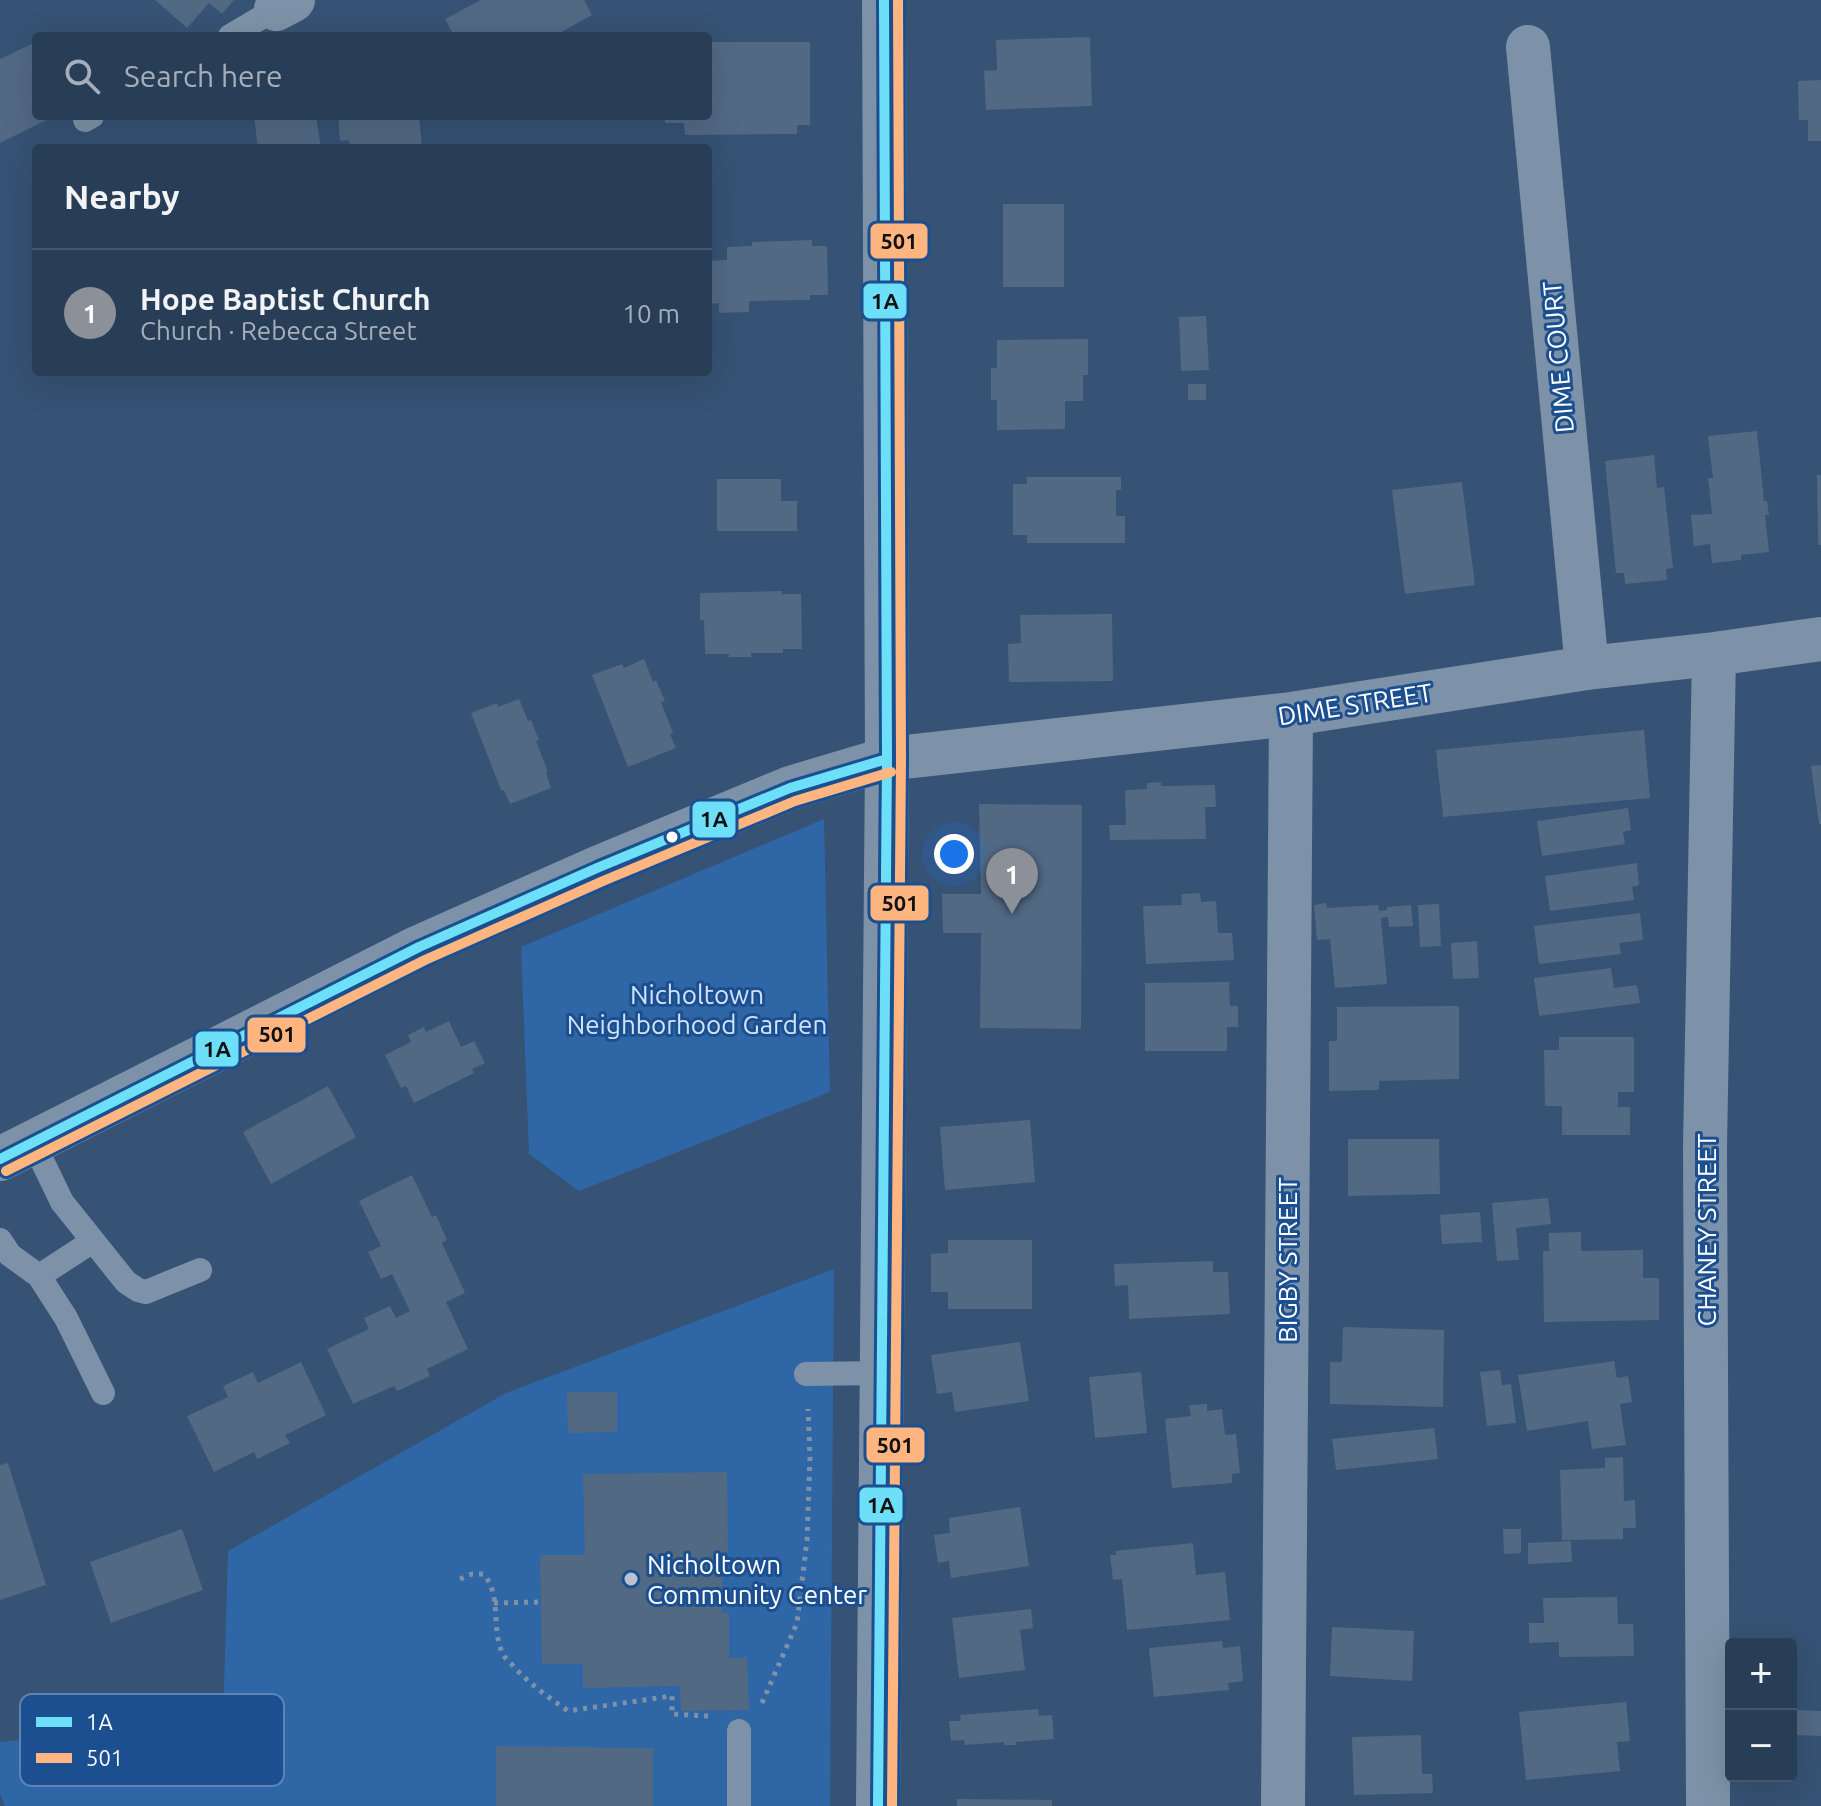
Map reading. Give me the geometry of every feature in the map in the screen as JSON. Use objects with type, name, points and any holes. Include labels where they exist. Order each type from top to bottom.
[{"type":"street","points":[[878,1806],[887,759],[884,0]]},
{"type":"street","name":"DIME COURT","points":[[1528,47],[1587,668]]},
{"type":"street","name":"DIME STREET","points":[[16,1151],[419,947],[597,868],[790,788],[887,759],[1291,714],[1587,668],[1821,639]]},
{"type":"street","name":"CHANEY STREET","points":[[1708,1806],[1705,1146],[1714,654]]},
{"type":"street","name":"BIGBY STREET","points":[[1283,1806],[1291,714]]},
{"type":"lane","points":[[237,32],[285,5]]},
{"type":"lane","points":[[16,1151],[62,1202],[126,1282],[138,1290],[146,1292],[200,1270]]},
{"type":"lane","points":[[0,1240],[10,1255],[39,1276],[66,1318],[103,1393]]},
{"type":"lane","points":[[39,1276],[93,1241]]},
{"type":"lane","points":[[806,1374],[882,1373]]},
{"type":"lane","points":[[739,1731],[739,1806]]},
{"type":"path","points":[[758,1714],[797,1623],[807,1540],[810,1457],[806,1374]]},
{"type":"path","points":[[460,1579],[483,1574],[490,1581],[503,1655],[533,1686],[568,1711],[672,1696],[672,1714],[710,1716]]},
{"type":"path","points":[[494,1603],[541,1602]]},
{"type":"green space","name":"Nicholtown Neighborhood Garden","points":[[824,819],[830,1092],[579,1191],[529,1154],[521,947]]},
{"type":"green space","points":[[834,1269],[830,1806],[5,1806],[0,1794],[0,1742],[20,1740],[20,1786],[284,1786],[284,1694],[224,1694],[228,1551],[506,1393]]},
{"type":"building","points":[[155,0],[234,0],[222,14],[209,3],[187,28]]},
{"type":"building","points":[[481,0],[584,0],[592,15],[561,32],[452,32],[445,19]]},
{"type":"building","points":[[1090,37],[1092,106],[986,110],[984,71],[997,70],[996,40]]},
{"type":"building","points":[[712,42],[810,42],[810,125],[797,125],[797,134],[685,135],[684,123],[665,123],[665,120],[712,120]]},
{"type":"building","points":[[32,44],[32,120],[46,120],[0,143],[0,59]]},
{"type":"building","points":[[1821,80],[1821,141],[1808,141],[1808,120],[1799,120],[1798,81]]},
{"type":"building","points":[[254,120],[317,120],[320,144],[258,144]]},
{"type":"building","points":[[338,120],[419,120],[422,144],[350,144],[349,140],[340,141]]},
{"type":"building","points":[[1003,204],[1064,204],[1064,287],[1003,287]]},
{"type":"building","points":[[812,240],[812,246],[827,246],[828,295],[810,295],[810,300],[749,301],[749,312],[719,313],[719,303],[712,304],[712,261],[727,260],[727,247],[752,246],[752,242]]},
{"type":"building","points":[[1206,316],[1209,370],[1181,371],[1179,317]]},
{"type":"building","points":[[1088,339],[1088,375],[1083,375],[1083,401],[1065,401],[1065,429],[997,430],[997,400],[991,400],[991,368],[997,368],[997,340]]},
{"type":"building","points":[[1188,384],[1206,384],[1206,400],[1188,400]]},
{"type":"building","points":[[1757,431],[1764,501],[1767,501],[1769,515],[1765,515],[1769,552],[1741,555],[1741,560],[1712,563],[1710,544],[1694,546],[1691,515],[1712,514],[1708,478],[1713,478],[1708,436]]},
{"type":"building","points":[[1654,455],[1657,488],[1664,487],[1673,568],[1666,569],[1667,580],[1625,584],[1624,573],[1616,573],[1605,461]]},
{"type":"building","points":[[1817,475],[1821,475],[1821,545],[1818,545]]},
{"type":"building","points":[[1027,477],[1121,477],[1121,490],[1116,490],[1116,516],[1125,516],[1125,543],[1027,543],[1027,535],[1013,535],[1013,484],[1027,484]]},
{"type":"building","points":[[717,479],[781,479],[781,501],[797,501],[797,531],[717,531]]},
{"type":"building","points":[[1462,482],[1475,585],[1405,594],[1392,490]]},
{"type":"building","points":[[782,591],[782,594],[801,594],[802,649],[783,649],[783,653],[751,653],[751,657],[705,654],[700,593]]},
{"type":"building","points":[[1112,614],[1113,681],[1009,682],[1008,644],[1021,643],[1020,615]]},
{"type":"building","points":[[644,659],[665,701],[661,702],[676,748],[628,767],[592,675],[622,664],[624,668]]},
{"type":"building","points":[[519,699],[539,740],[536,741],[551,788],[510,804],[504,790],[501,790],[471,713]]},
{"type":"building","points":[[1644,730],[1650,798],[1443,817],[1436,750]]},
{"type":"building","points":[[1821,765],[1821,824],[1819,824],[1811,766]]},
{"type":"building","points":[[1161,782],[1161,786],[1215,785],[1216,807],[1205,807],[1206,839],[1110,840],[1109,825],[1126,825],[1125,790],[1147,789],[1147,783]]},
{"type":"building","points":[[979,804],[1082,805],[1081,1029],[980,1028],[981,933],[943,933],[942,894],[981,894]]},
{"type":"building","points":[[1628,808],[1631,830],[1623,832],[1625,844],[1542,856],[1537,821]]},
{"type":"building","points":[[1637,863],[1639,885],[1632,887],[1634,900],[1550,911],[1545,876]]},
{"type":"building","points":[[1200,893],[1201,902],[1216,901],[1218,933],[1232,933],[1234,960],[1146,964],[1143,906],[1182,905],[1181,894]]},
{"type":"building","points":[[1326,903],[1327,908],[1378,905],[1379,911],[1387,910],[1387,907],[1411,905],[1413,926],[1389,927],[1388,917],[1381,918],[1387,984],[1335,988],[1330,939],[1317,940],[1314,905]]},
{"type":"building","points":[[1439,904],[1441,946],[1420,947],[1418,905]]},
{"type":"building","points":[[1640,913],[1643,940],[1619,943],[1621,954],[1539,964],[1534,926]]},
{"type":"building","points":[[1477,941],[1479,978],[1453,979],[1451,943]]},
{"type":"building","points":[[1611,968],[1614,988],[1637,985],[1640,1003],[1539,1016],[1534,978]]},
{"type":"building","points":[[1229,982],[1230,1006],[1238,1006],[1238,1027],[1227,1027],[1227,1051],[1145,1051],[1145,983]]},
{"type":"building","points":[[1459,1006],[1459,1079],[1379,1081],[1379,1090],[1329,1091],[1329,1041],[1337,1041],[1337,1007]]},
{"type":"building","points":[[449,1021],[461,1047],[474,1041],[485,1063],[472,1069],[474,1073],[414,1103],[406,1086],[401,1088],[385,1055],[411,1042],[408,1035],[424,1027],[426,1032]]},
{"type":"building","points":[[1559,1037],[1634,1037],[1634,1092],[1618,1092],[1618,1107],[1630,1107],[1630,1135],[1562,1135],[1562,1106],[1545,1106],[1544,1050],[1559,1050]]},
{"type":"building","points":[[328,1086],[356,1137],[271,1184],[243,1132]]},
{"type":"building","points":[[1030,1120],[1035,1182],[945,1190],[940,1127]]},
{"type":"building","points":[[1348,1139],[1439,1139],[1440,1194],[1348,1196]]},
{"type":"building","points":[[412,1175],[432,1217],[436,1215],[447,1240],[442,1243],[465,1293],[446,1302],[468,1349],[427,1369],[430,1376],[397,1391],[394,1386],[353,1404],[327,1349],[369,1329],[364,1318],[390,1306],[396,1318],[410,1311],[392,1274],[381,1279],[368,1252],[381,1246],[359,1201]]},
{"type":"building","points":[[1548,1198],[1551,1224],[1516,1228],[1519,1260],[1497,1261],[1492,1203]]},
{"type":"building","points":[[1480,1212],[1482,1242],[1442,1244],[1440,1215]]},
{"type":"building","points":[[1581,1232],[1581,1251],[1643,1250],[1643,1278],[1659,1278],[1659,1320],[1544,1322],[1543,1251],[1549,1251],[1549,1233]]},
{"type":"building","points":[[948,1240],[1032,1240],[1032,1309],[948,1309],[948,1292],[931,1292],[931,1254],[948,1253]]},
{"type":"building","points":[[1213,1261],[1213,1272],[1228,1272],[1230,1314],[1129,1319],[1128,1285],[1115,1286],[1114,1264]]},
{"type":"building","points":[[1343,1327],[1444,1330],[1443,1407],[1330,1404],[1330,1362],[1342,1362]]},
{"type":"building","points":[[1020,1342],[1029,1401],[955,1412],[952,1392],[937,1394],[931,1355]]},
{"type":"building","points":[[1614,1361],[1617,1378],[1628,1376],[1632,1402],[1620,1404],[1626,1445],[1592,1449],[1588,1421],[1527,1431],[1518,1375]]},
{"type":"building","points":[[301,1362],[326,1415],[285,1435],[290,1443],[257,1459],[254,1452],[214,1472],[187,1416],[228,1397],[223,1386],[253,1372],[258,1383]]},
{"type":"building","points":[[1500,1370],[1502,1385],[1511,1384],[1516,1423],[1487,1426],[1480,1372]]},
{"type":"building","points":[[1141,1372],[1147,1433],[1095,1438],[1089,1377]]},
{"type":"building","points":[[567,1392],[617,1392],[617,1432],[568,1433]]},
{"type":"building","points":[[1207,1404],[1207,1411],[1222,1409],[1225,1435],[1236,1434],[1240,1473],[1232,1474],[1232,1483],[1172,1488],[1165,1419],[1191,1416],[1189,1405]]},
{"type":"building","points":[[1434,1428],[1438,1459],[1336,1470],[1332,1439]]},
{"type":"building","points":[[1623,1457],[1624,1501],[1635,1500],[1636,1528],[1623,1528],[1623,1539],[1562,1540],[1560,1470],[1605,1468],[1605,1458]]},
{"type":"building","points":[[8,1463],[46,1585],[0,1600],[0,1465]]},
{"type":"building","name":"Nicholtown Community Center","points":[[727,1472],[728,1552],[722,1552],[722,1613],[729,1613],[729,1658],[747,1657],[749,1710],[681,1711],[680,1686],[583,1688],[583,1664],[542,1664],[540,1555],[585,1555],[583,1474]]},
{"type":"building","points":[[1020,1507],[1029,1566],[951,1578],[949,1561],[938,1563],[934,1535],[950,1533],[949,1518]]},
{"type":"building","points":[[182,1529],[203,1590],[111,1623],[90,1562]]},
{"type":"building","points":[[1503,1529],[1521,1529],[1521,1553],[1504,1554]]},
{"type":"building","points":[[1571,1541],[1572,1562],[1528,1564],[1528,1543]]},
{"type":"building","points":[[1193,1543],[1196,1575],[1225,1572],[1230,1620],[1127,1630],[1122,1579],[1113,1580],[1110,1555],[1116,1555],[1115,1551]]},
{"type":"building","points":[[1617,1597],[1618,1624],[1633,1624],[1634,1656],[1559,1657],[1559,1642],[1529,1643],[1529,1623],[1544,1623],[1543,1598]]},
{"type":"building","points":[[1031,1609],[1033,1628],[1020,1630],[1025,1670],[959,1678],[952,1618]]},
{"type":"building","points":[[1332,1627],[1414,1631],[1412,1681],[1330,1676]]},
{"type":"building","points":[[1222,1641],[1223,1648],[1240,1646],[1243,1681],[1228,1683],[1229,1690],[1154,1697],[1149,1648]]},
{"type":"building","points":[[1626,1702],[1630,1741],[1617,1742],[1620,1771],[1526,1780],[1519,1712]]},
{"type":"building","points":[[1038,1709],[1039,1716],[1052,1715],[1054,1739],[1016,1742],[1016,1745],[1004,1745],[1004,1742],[965,1745],[964,1740],[951,1741],[949,1721],[961,1721],[960,1715]]},
{"type":"building","points":[[1797,1710],[1821,1711],[1821,1736],[1797,1735]]},
{"type":"building","points":[[1421,1735],[1422,1774],[1432,1774],[1433,1793],[1354,1795],[1352,1737]]},
{"type":"building","points":[[496,1746],[653,1748],[653,1806],[496,1806]]},
{"type":"building","points":[[957,1799],[1052,1800],[1052,1806],[957,1806]]},
{"type":"transit line","name":"1A","points":[[878,1806],[887,759],[884,0]]},
{"type":"transit line","name":"501","points":[[892,1806],[901,759],[898,0]]},
{"type":"transit line","name":"1A","points":[[0,1159],[419,947],[597,868],[790,788],[887,759]]},
{"type":"transit line","name":"501","points":[[6,1171],[425,960],[795,801],[891,772]]},
{"type":"place","name":"Hope Baptist Church","points":[[1012,914]]},
{"type":"place","name":"Nicholtown Community Center","points":[[631,1579]]}]
